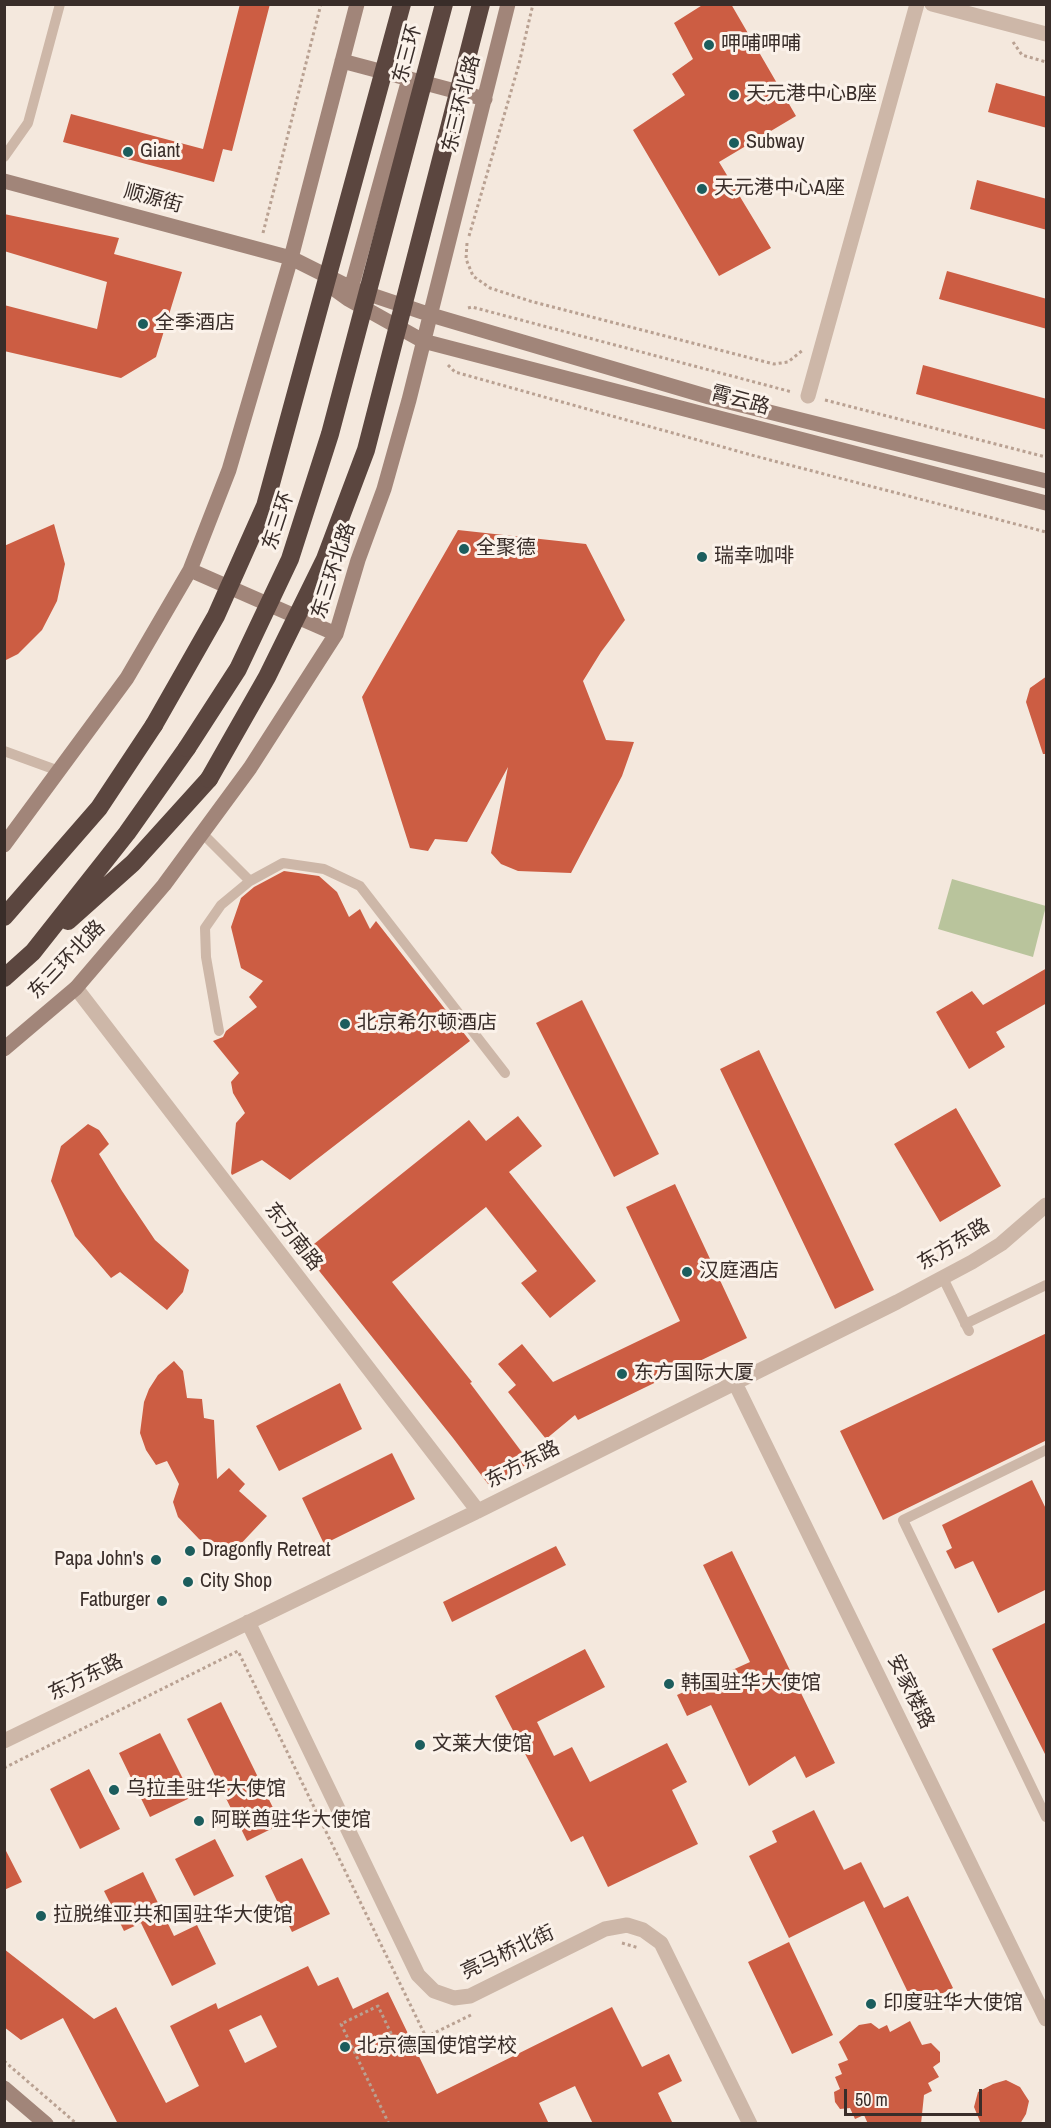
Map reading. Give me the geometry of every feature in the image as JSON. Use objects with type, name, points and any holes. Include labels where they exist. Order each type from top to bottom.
[{"type":"highway","name":"东三环","points":[[4,917],[99,807],[154,725],[216,616],[265,506],[402,4]]},
{"type":"highway","name":"东三环","points":[[4,978],[33,952],[127,833],[187,748],[238,669],[290,559],[330,434],[444,4]]},
{"type":"highway","points":[[33,952],[133,863],[209,779],[267,677],[325,559],[366,450],[481,4]]},
{"type":"street","points":[[4,845],[126,678],[190,570],[229,470],[291,258],[357,4]]},
{"type":"street","name":"东三环北路","points":[[4,1049],[76,988],[164,885],[250,768],[336,634],[358,560],[384,489],[409,400],[508,4]]},
{"type":"street","points":[[808,396],[917,4]]},
{"type":"street","points":[[932,5],[1047,34]]},
{"type":"street","points":[[342,61],[485,99]]},
{"type":"street","points":[[291,258],[350,294],[409,79]]},
{"type":"street","name":"顺源街","points":[[4,180],[291,258]]},
{"type":"street","name":"霄云路","points":[[350,294],[431,315],[709,397],[1047,481]]},
{"type":"street","name":"霄云路","points":[[350,294],[423,341],[1047,503]]},
{"type":"street","points":[[190,570],[336,634]]},
{"type":"street","name":"东方南路","points":[[76,988],[478,1511]]},
{"type":"street","name":"东方东路","points":[[4,1741],[478,1511],[943,1278],[1001,1244],[1047,1205]]},
{"type":"street","name":"安家楼路","points":[[735,1383],[1047,2019]]},
{"type":"street","name":"亮马桥北街","points":[[248,1622],[418,1975],[434,1992],[454,1998],[470,1996],[605,1929],[627,1925],[643,1930],[661,1944],[750,2124]]},
{"type":"street","points":[[4,2088],[46,2124]]},
{"type":"lane","points":[[4,157],[28,123],[60,4]]},
{"type":"lane","points":[[4,751],[59,771]]},
{"type":"lane","points":[[202,833],[250,881]]},
{"type":"lane","points":[[219,1031],[206,957],[204,928],[221,905],[250,881],[283,863],[324,869],[360,886],[504,1072]]},
{"type":"lane","points":[[943,1278],[967,1328],[1047,1285]]},
{"type":"lane","points":[[1047,1450],[903,1520],[1047,1817]]},
{"type":"path","points":[[259,249],[321,4]]},
{"type":"path","points":[[533,4],[519,64],[467,244],[466,259],[473,276],[490,288],[530,301],[774,364],[788,362],[800,354],[806,346]]},
{"type":"path","points":[[1000,22],[1022,56],[1047,62]]},
{"type":"path","points":[[463,309],[471,307],[1047,457]]},
{"type":"path","points":[[446,364],[455,372],[755,456],[1047,532]]},
{"type":"path","points":[[389,2124],[341,2024],[378,2006],[398,2048]]},
{"type":"path","points":[[4,2061],[76,2124]]},
{"type":"green space","points":[[952,879],[1046,906],[1033,957],[938,929]]},
{"type":"building","points":[[240,4],[270,4],[232,151],[223,149],[214,182],[63,142],[71,114],[203,149]]},
{"type":"building","points":[[704,4],[731,4],[796,116],[719,162],[771,248],[719,276],[633,130],[685,95],[672,74],[693,59],[674,23]]},
{"type":"building","points":[[996,83],[1047,97],[1047,128],[988,112]]},
{"type":"building","points":[[977,180],[1047,199],[1047,230],[970,209]]},
{"type":"building","points":[[4,214],[119,238],[114,254],[182,272],[156,357],[121,378],[4,351],[4,305],[97,329],[107,282],[4,251]]},
{"type":"building","points":[[947,271],[1047,299],[1047,329],[939,299]]},
{"type":"building","points":[[923,365],[1047,399],[1047,430],[916,394]]},
{"type":"building","points":[[54,524],[65,564],[57,601],[42,630],[18,654],[4,661],[4,546]]},
{"type":"building","points":[[458,530],[586,544],[625,620],[583,681],[606,740],[634,742],[622,776],[571,873],[518,871],[501,864],[491,853],[508,767],[467,842],[435,839],[428,851],[410,848],[362,697]]},
{"type":"building","points":[[1047,676],[1047,754],[1043,754],[1026,702],[1030,688]]},
{"type":"building","name":"北京希尔顿酒店","points":[[284,871],[319,876],[337,892],[349,917],[360,909],[370,929],[376,921],[470,1041],[290,1180],[262,1160],[232,1175],[236,1123],[245,1113],[233,1093],[231,1082],[239,1073],[213,1041],[223,1037],[226,1031],[257,1007],[249,997],[263,981],[241,968],[231,927],[241,898],[254,887]]},
{"type":"building","points":[[1047,968],[1047,1003],[996,1032],[1005,1047],[969,1069],[936,1012],[972,991],[983,1005]]},
{"type":"building","points":[[582,1000],[659,1154],[614,1177],[536,1023]]},
{"type":"building","points":[[759,1050],[874,1290],[835,1309],[720,1069]]},
{"type":"building","points":[[956,1108],[1001,1186],[940,1222],[894,1144]]},
{"type":"building","points":[[518,1116],[542,1146],[509,1172],[596,1281],[550,1318],[521,1283],[537,1271],[486,1207],[392,1282],[472,1382],[470,1383],[530,1463],[488,1484],[304,1252],[469,1120],[486,1141]]},
{"type":"building","points":[[88,1124],[99,1130],[109,1144],[99,1154],[155,1240],[189,1270],[183,1292],[167,1310],[120,1272],[111,1278],[75,1236],[51,1181],[61,1146]]},
{"type":"building","points":[[675,1184],[747,1338],[578,1420],[575,1415],[546,1439],[508,1392],[516,1385],[498,1364],[522,1344],[553,1382],[680,1321],[626,1207]]},
{"type":"building","points":[[1047,1333],[1047,1440],[883,1520],[840,1431]]},
{"type":"building","points":[[174,1361],[183,1371],[187,1398],[202,1399],[204,1418],[214,1420],[217,1479],[229,1468],[245,1484],[239,1491],[267,1516],[235,1550],[223,1550],[210,1546],[199,1539],[178,1517],[173,1502],[179,1484],[167,1461],[156,1465],[146,1450],[140,1433],[144,1402],[149,1389],[158,1375]]},
{"type":"building","points":[[340,1383],[362,1429],[279,1471],[256,1426]]},
{"type":"building","points":[[392,1453],[415,1499],[324,1544],[302,1498]]},
{"type":"building","points":[[1032,1480],[1047,1511],[1047,1589],[998,1613],[973,1561],[955,1569],[946,1551],[952,1548],[942,1525]]},
{"type":"building","points":[[556,1546],[566,1565],[452,1622],[443,1602]]},
{"type":"building","points":[[732,1551],[835,1763],[806,1778],[795,1756],[749,1786],[711,1705],[687,1716],[677,1695],[750,1662],[703,1565]]},
{"type":"building","points":[[1047,1622],[1047,1758],[992,1649]]},
{"type":"building","points":[[585,1649],[605,1687],[537,1722],[554,1756],[572,1747],[590,1782],[667,1743],[687,1782],[672,1790],[698,1844],[608,1887],[583,1836],[571,1842],[495,1696]]},
{"type":"building","points":[[221,1702],[281,1824],[247,1841],[187,1719]]},
{"type":"building","points":[[160,1733],[192,1797],[150,1817],[119,1753]]},
{"type":"building","points":[[89,1769],[120,1829],[80,1849],[50,1789]]},
{"type":"building","points":[[814,1810],[844,1870],[861,1862],[884,1908],[908,1896],[953,1988],[915,2007],[864,1901],[789,1938],[749,1856],[777,1842],[772,1831]]},
{"type":"building","points":[[215,1839],[234,1876],[194,1896],[175,1859]]},
{"type":"building","points":[[4,1847],[22,1882],[4,1890]]},
{"type":"building","points":[[302,1858],[330,1914],[292,1932],[265,1876]]},
{"type":"building","points":[[143,1872],[174,1936],[197,1925],[216,1964],[172,1986],[141,1923],[124,1931],[104,1891]]},
{"type":"building","points":[[789,1942],[833,2035],[792,2054],[748,1962]]},
{"type":"building","points":[[4,1949],[94,2019],[116,2007],[166,2103],[199,2086],[170,2026],[216,2003],[218,2009],[308,1966],[318,1986],[338,1977],[353,2009],[388,1992],[437,2094],[612,2007],[642,2067],[669,2054],[682,2081],[658,2093],[673,2124],[593,2124],[575,2086],[539,2103],[549,2124],[118,2124],[63,2018],[21,2040],[4,2027]],"holes":[[[261,2015],[277,2047],[245,2063],[229,2030]]]},
{"type":"building","points":[[910,2021],[922,2045],[931,2043],[940,2052],[940,2062],[933,2067],[939,2077],[928,2083],[932,2091],[924,2095],[921,2124],[868,2124],[864,2115],[855,2119],[850,2108],[840,2109],[835,2102],[834,2092],[840,2089],[835,2077],[842,2074],[838,2064],[848,2060],[839,2042],[859,2025],[871,2023],[879,2029],[887,2025],[890,2032]]},
{"type":"building","points":[[1006,2080],[1020,2087],[1029,2101],[1026,2114],[1020,2124],[981,2124],[974,2107],[978,2092]]},
{"type":"place","name":"呷哺呷哺","points":[[709,45]]},
{"type":"place","name":"天元港中心B座","points":[[734,95]]},
{"type":"place","name":"Subway","points":[[734,143]]},
{"type":"place","name":"Giant","points":[[128,152]]},
{"type":"place","name":"天元港中心A座","points":[[702,189]]},
{"type":"place","name":"全季酒店","points":[[143,324]]},
{"type":"place","name":"全聚德","points":[[464,549]]},
{"type":"place","name":"瑞幸咖啡","points":[[702,557]]},
{"type":"place","name":"北京希尔顿酒店","points":[[345,1024]]},
{"type":"place","name":"汉庭酒店","points":[[687,1272]]},
{"type":"place","name":"东方国际大厦","points":[[622,1374]]},
{"type":"place","name":"Dragonfly Retreat","points":[[190,1551]]},
{"type":"place","name":"Papa John's","points":[[156,1560]]},
{"type":"place","name":"City Shop","points":[[188,1582]]},
{"type":"place","name":"Fatburger","points":[[162,1601]]},
{"type":"place","name":"韩国驻华大使馆","points":[[669,1684]]},
{"type":"place","name":"文莱大使馆","points":[[420,1745]]},
{"type":"place","name":"乌拉圭驻华大使馆","points":[[114,1790]]},
{"type":"place","name":"阿联酋驻华大使馆","points":[[199,1821]]},
{"type":"place","name":"拉脱维亚共和国驻华大使馆","points":[[41,1916]]},
{"type":"place","name":"印度驻华大使馆","points":[[871,2004]]},
{"type":"place","name":"北京德国使馆学校","points":[[345,2047]]}]
